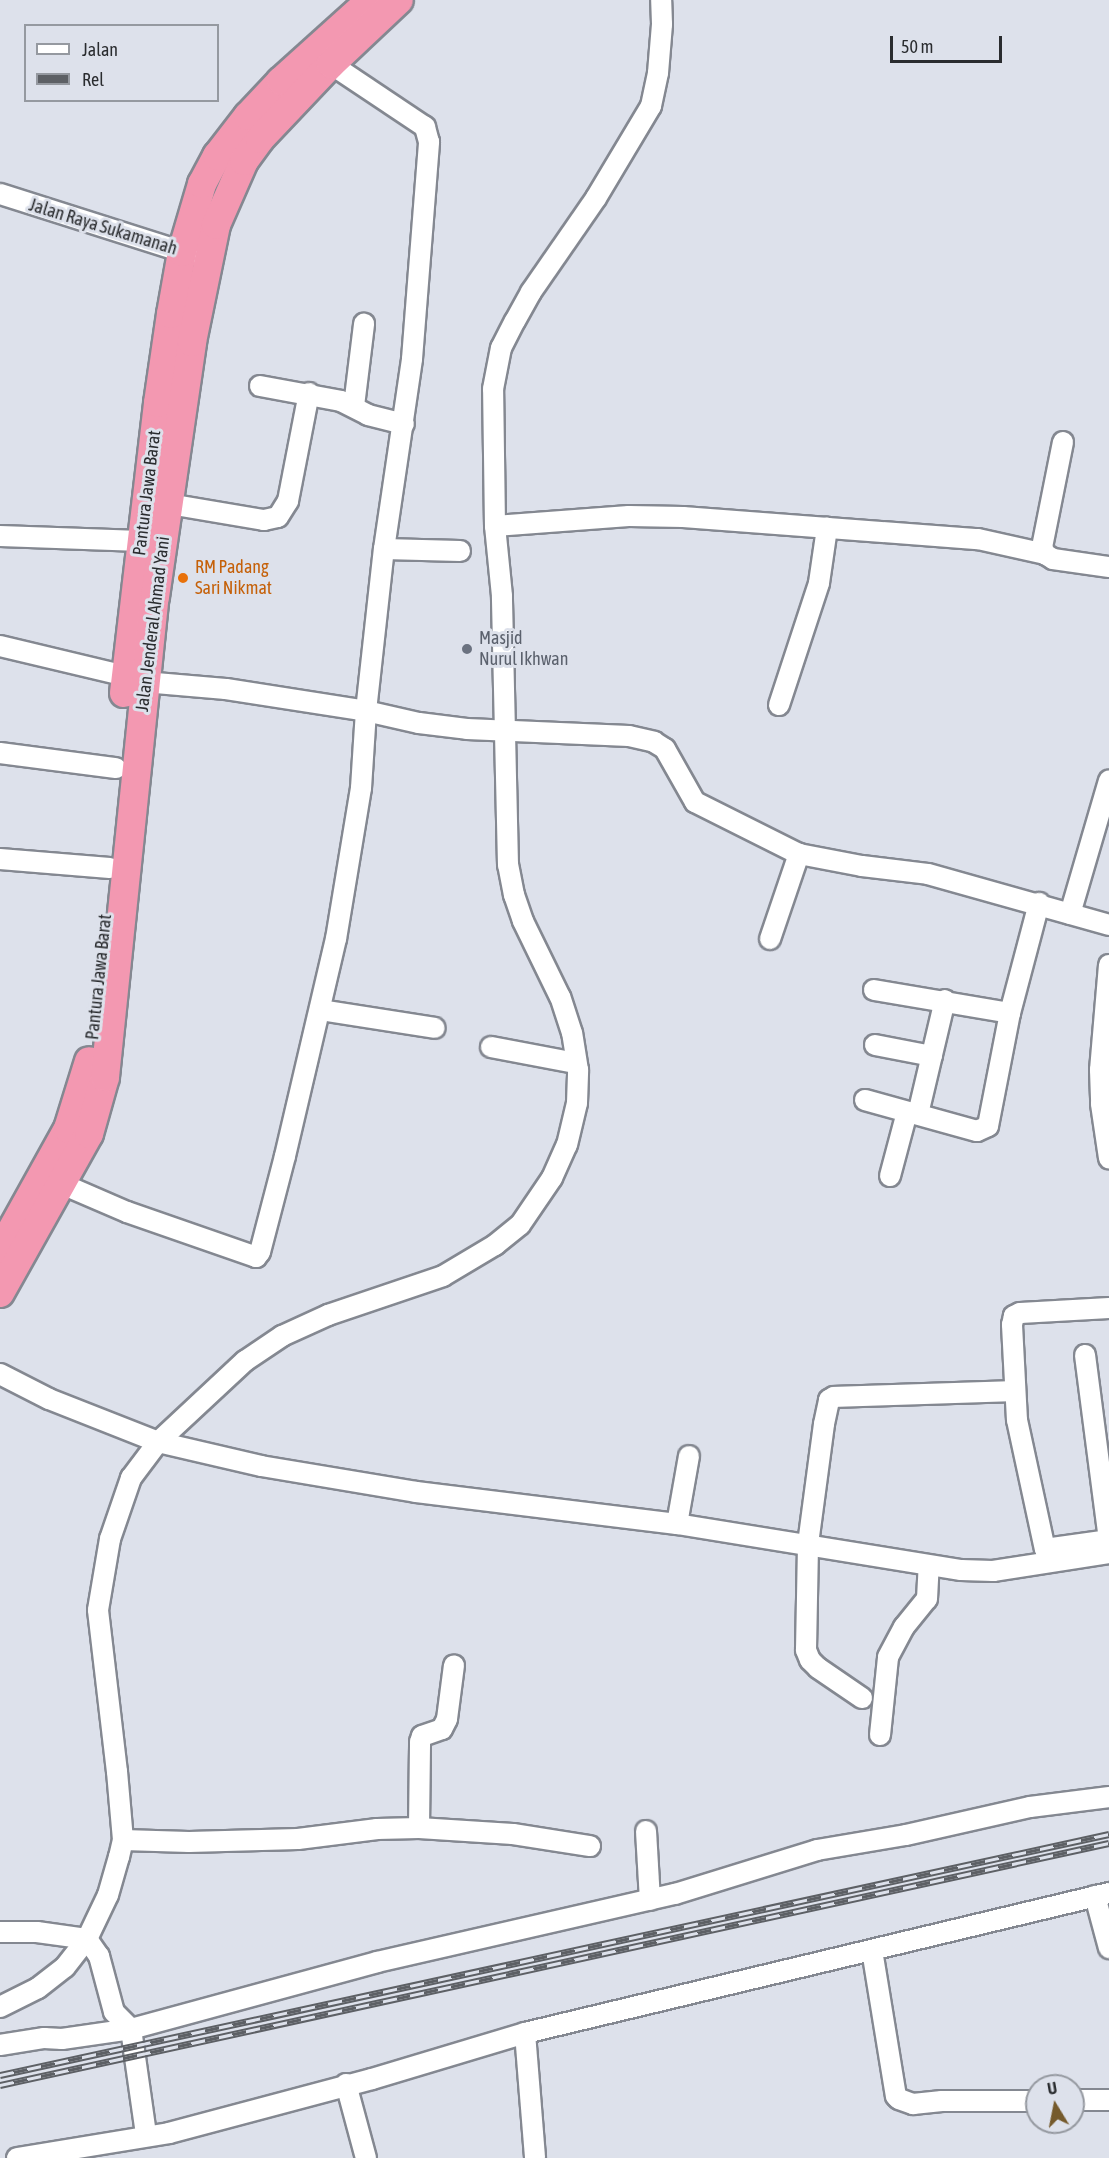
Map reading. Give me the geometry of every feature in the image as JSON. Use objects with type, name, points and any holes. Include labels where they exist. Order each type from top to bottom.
[{"type":"highway","name":"Pantura Jawa Barat","points":[[0,1251],[68,1129],[80,1098],[95,1020],[110,868],[116,768],[135,679],[141,541],[158,403],[195,256],[202,184],[235,131],[281,81],[371,0]]},
{"type":"highway","name":"Jalan Jenderal Ahmad Yani","points":[[0,1293],[89,1134],[105,1077],[135,679],[169,504],[184,386],[195,256],[216,225],[244,161],[292,104],[399,0]]},
{"type":"street","points":[[0,2007],[38,1988],[65,1967],[87,1939],[108,1895],[123,1840],[98,1610],[110,1539],[120,1502],[131,1478],[158,1442],[245,1360],[282,1336],[328,1315],[443,1276],[495,1245],[520,1225],[552,1178],[567,1145],[577,1103],[576,1063],[572,1033],[560,997],[523,921],[514,895],[508,866],[502,596],[495,526],[493,389],[501,348],[531,292],[596,198],[651,106],[658,73],[662,24],[661,0]]},
{"type":"street","points":[[62,1184],[127,1212],[256,1257],[266,1231],[320,1010],[336,939],[361,788],[366,711],[384,549],[404,423],[420,273],[428,134],[425,128],[331,64]]},
{"type":"street","name":"Jalan Raya Sukamanah","points":[[0,194],[195,256]]},
{"type":"street","points":[[354,406],[364,324]]},
{"type":"street","points":[[260,386],[309,393],[354,406],[368,415],[404,423]]},
{"type":"street","points":[[169,504],[264,520],[278,517],[288,501],[309,393]]},
{"type":"street","points":[[1045,554],[1042,547],[1063,442]]},
{"type":"street","points":[[495,526],[629,516],[748,520],[978,539],[1045,554],[1053,559],[1109,567]]},
{"type":"street","points":[[779,705],[819,583],[827,528]]},
{"type":"street","points":[[0,536],[141,541]]},
{"type":"street","points":[[384,549],[460,551]]},
{"type":"street","points":[[0,646],[135,679],[226,689],[366,711],[419,723],[504,730],[617,735],[654,742],[670,756],[695,802],[800,854],[862,866],[928,874],[1039,903],[1109,925]]},
{"type":"street","points":[[0,753],[116,768]]},
{"type":"street","points":[[1070,914],[1109,781]]},
{"type":"street","points":[[770,939],[800,854]]},
{"type":"street","points":[[0,859],[110,868]]},
{"type":"street","points":[[865,1100],[977,1131],[988,1126],[1010,1013],[1039,903]]},
{"type":"street","points":[[1109,965],[1100,1070],[1101,1104],[1109,1158]]},
{"type":"street","points":[[874,990],[945,1000],[1010,1013]]},
{"type":"street","points":[[890,1176],[932,1056],[945,1000]]},
{"type":"street","points":[[320,1010],[435,1028]]},
{"type":"street","points":[[875,1045],[932,1056]]},
{"type":"street","points":[[491,1047],[576,1063]]},
{"type":"street","points":[[1046,1557],[1017,1420],[1011,1325],[1014,1316],[1109,1308]]},
{"type":"street","points":[[0,1374],[49,1399],[158,1442],[261,1466],[416,1492],[677,1524],[808,1544],[929,1566],[993,1571],[1109,1540],[1085,1356]]},
{"type":"street","points":[[862,1698],[818,1668],[810,1660],[806,1650],[808,1544],[829,1400],[834,1397],[1014,1391]]},
{"type":"street","points":[[677,1524],[689,1456]]},
{"type":"street","points":[[1046,1557],[1109,1553]]},
{"type":"street","points":[[880,1736],[888,1657],[904,1627],[927,1599],[929,1566]]},
{"type":"street","points":[[419,1828],[420,1742],[422,1736],[442,1729],[447,1719],[454,1665]]},
{"type":"street","points":[[0,2045],[131,2029],[376,1962],[650,1900],[817,1850],[906,1836],[1030,1807],[1109,1797]]},
{"type":"street","points":[[123,1840],[189,1842],[298,1839],[377,1829],[419,1828],[513,1834],[590,1846]]},
{"type":"street","points":[[646,1831],[650,1900]]},
{"type":"street","points":[[17,2158],[169,2133],[346,2084],[372,2079],[525,2033],[1102,1894],[1109,1948]]},
{"type":"street","points":[[0,1932],[37,1932],[87,1939],[99,1956],[114,2012],[131,2029],[146,2135]]},
{"type":"street","points":[[872,1950],[896,2096],[899,2099],[913,2104],[942,2101],[1025,2101]]},
{"type":"street","points":[[525,2033],[535,2158]]},
{"type":"street","points":[[346,2084],[366,2158]]},
{"type":"street","points":[[1085,2100],[1109,2100]]},
{"type":"railway","points":[[0,2075],[1109,1834]]},
{"type":"railway","points":[[0,2085],[1109,1843]]},
{"type":"place","name":"RM Padang Sari Nikmat","points":[[183,578]]},
{"type":"place","name":"Masjid Nurul Ikhwan","points":[[467,649]]}]
